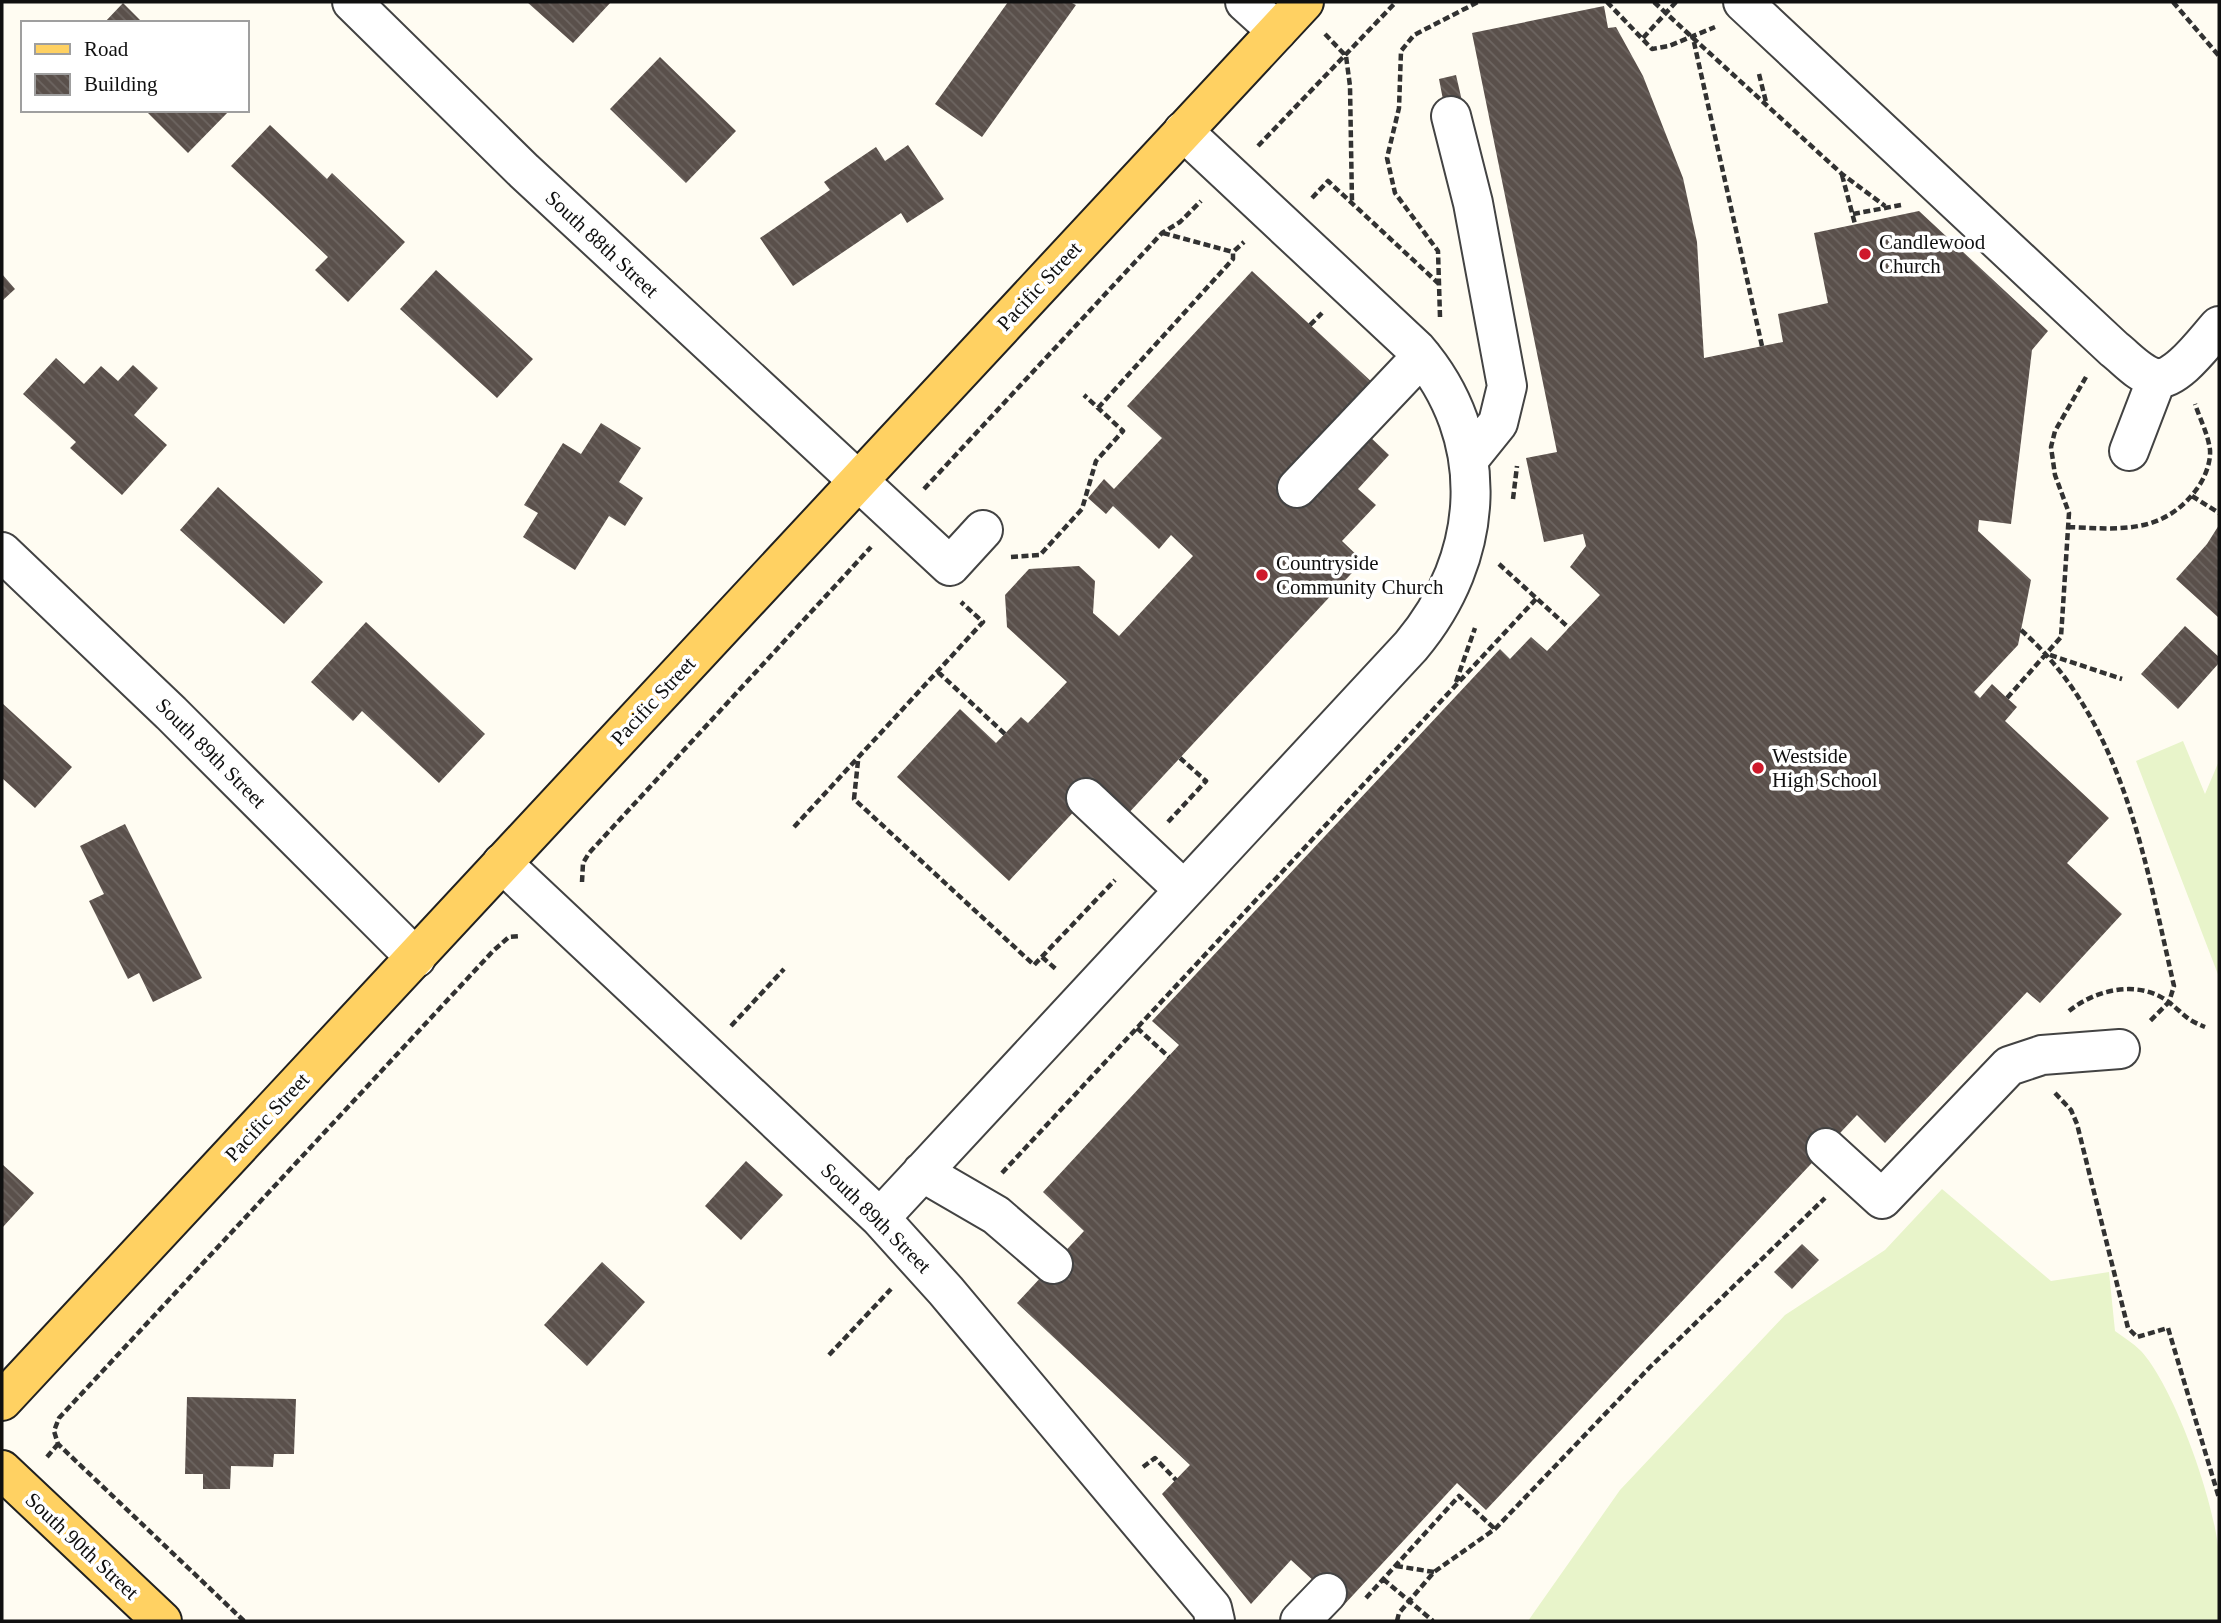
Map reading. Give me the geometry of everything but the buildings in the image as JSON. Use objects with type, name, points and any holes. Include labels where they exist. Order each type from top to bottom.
[{"type":"main road","name":"Pacific Street","points":[[2,1401],[1304,2]]},
{"type":"main road","name":"South 90th Street","points":[[2,1470],[162,1621]]},
{"type":"street","name":"South 88th Street","points":[[352,2],[524,171],[950,566],[992,545]]},
{"type":"street","points":[[1245,2],[1277,31]]},
{"type":"street","points":[[1734,12],[2114,349],[2157,378]]},
{"type":"street","points":[[1451,117],[1473,203],[1507,386],[1499,422],[1469,459]]},
{"type":"street","points":[[880,1218],[1428,626],[1450,583],[1468,528],[1471,505],[1469,459],[1449,394],[1422,356],[1183,131]]},
{"type":"street","points":[[2157,378],[2176,372],[2219,326]]},
{"type":"street","points":[[1297,488],[1422,356]]},
{"type":"street","points":[[2129,451],[2157,378]]},
{"type":"street","name":"South 89th Street","points":[[2,552],[171,713],[416,958]]},
{"type":"street","points":[[1086,799],[1184,890]]},
{"type":"street","name":"South 89th Street","points":[[502,863],[880,1218],[918,1259],[1214,1615]]},
{"type":"street","points":[[1839,1159],[1882,1199],[2009,1066],[2042,1055],[2120,1049]]},
{"type":"street","points":[[922,1172],[996,1214],[1053,1264]]},
{"type":"street","points":[[1300,1621],[1327,1592]]},
{"type":"path","points":[[1229,173],[1396,2]]},
{"type":"path","points":[[1607,2],[1652,49],[1693,37],[1734,12]]},
{"type":"path","points":[[1654,2],[1842,174],[1886,207]]},
{"type":"path","points":[[1643,38],[1676,2]]},
{"type":"path","points":[[2173,2],[2219,56]]},
{"type":"path","points":[[1693,37],[1762,346]]},
{"type":"path","points":[[1346,56],[1350,86],[1352,203]]},
{"type":"path","points":[[1842,174],[1855,225]]},
{"type":"path","points":[[1309,202],[1328,181],[1438,284]]},
{"type":"path","points":[[1098,408],[1233,259],[1233,252],[1161,233]]},
{"type":"path","points":[[2007,698],[2049,654],[2061,637],[2069,513],[2055,475],[2051,447],[2055,430],[2079,393],[2087,372]]},
{"type":"path","points":[[992,545],[1040,555],[1082,509],[1096,461],[1122,431],[1084,395]]},
{"type":"path","points":[[2068,527],[2131,528],[2152,523],[2169,517],[2192,496],[2206,471],[2210,453],[2193,397]]},
{"type":"path","points":[[2192,496],[2219,513]]},
{"type":"path","points":[[1498,563],[1569,628]]},
{"type":"path","points":[[794,827],[983,622],[961,602],[969,594]]},
{"type":"path","points":[[994,1182],[1536,599]]},
{"type":"path","points":[[2021,630],[2049,654],[2088,716],[2121,778],[2130,803],[2175,986],[2169,1002],[2185,1019],[2205,1027]]},
{"type":"path","points":[[2049,654],[2122,678]]},
{"type":"path","points":[[938,672],[1005,734]]},
{"type":"path","points":[[858,760],[854,799],[1034,965],[1206,781],[1180,758]]},
{"type":"path","points":[[244,1621],[58,1444],[54,1432],[59,1418],[493,951],[509,937],[527,935],[582,878]]},
{"type":"path","points":[[741,1014],[784,969]]},
{"type":"path","points":[[1137,1028],[1169,1057]]},
{"type":"path","points":[[2063,1100],[2077,1124],[2128,1328],[2137,1337],[2168,1328],[2219,1498]]},
{"type":"path","points":[[1397,1621],[1409,1601],[1434,1572],[1495,1529],[1649,1368],[1839,1159]]},
{"type":"path","points":[[830,1355],[918,1259]]},
{"type":"path","points":[[1137,1472],[1155,1458],[1176,1480]]},
{"type":"path","points":[[1433,1621],[1383,1579],[1459,1496],[1495,1529]]},
{"type":"path","points":[[1395,1566],[1434,1572]]},
{"type":"green space","points":[[2183,741],[2205,794],[2219,761],[2219,977],[2136,761]]},
{"type":"green space","points":[[1942,1189],[2051,1281],[2109,1272],[2115,1331],[2141,1351],[2154,1368],[2180,1419],[2202,1478],[2219,1556],[2219,1621],[1528,1621],[1620,1490],[1785,1315],[1885,1250]]},
{"type":"place","name":"Candlewood Church","points":[[1865,254]]},
{"type":"place","name":"Countryside Community Church","points":[[1262,575]]},
{"type":"place","name":"Westside High School","points":[[1758,768]]}]
